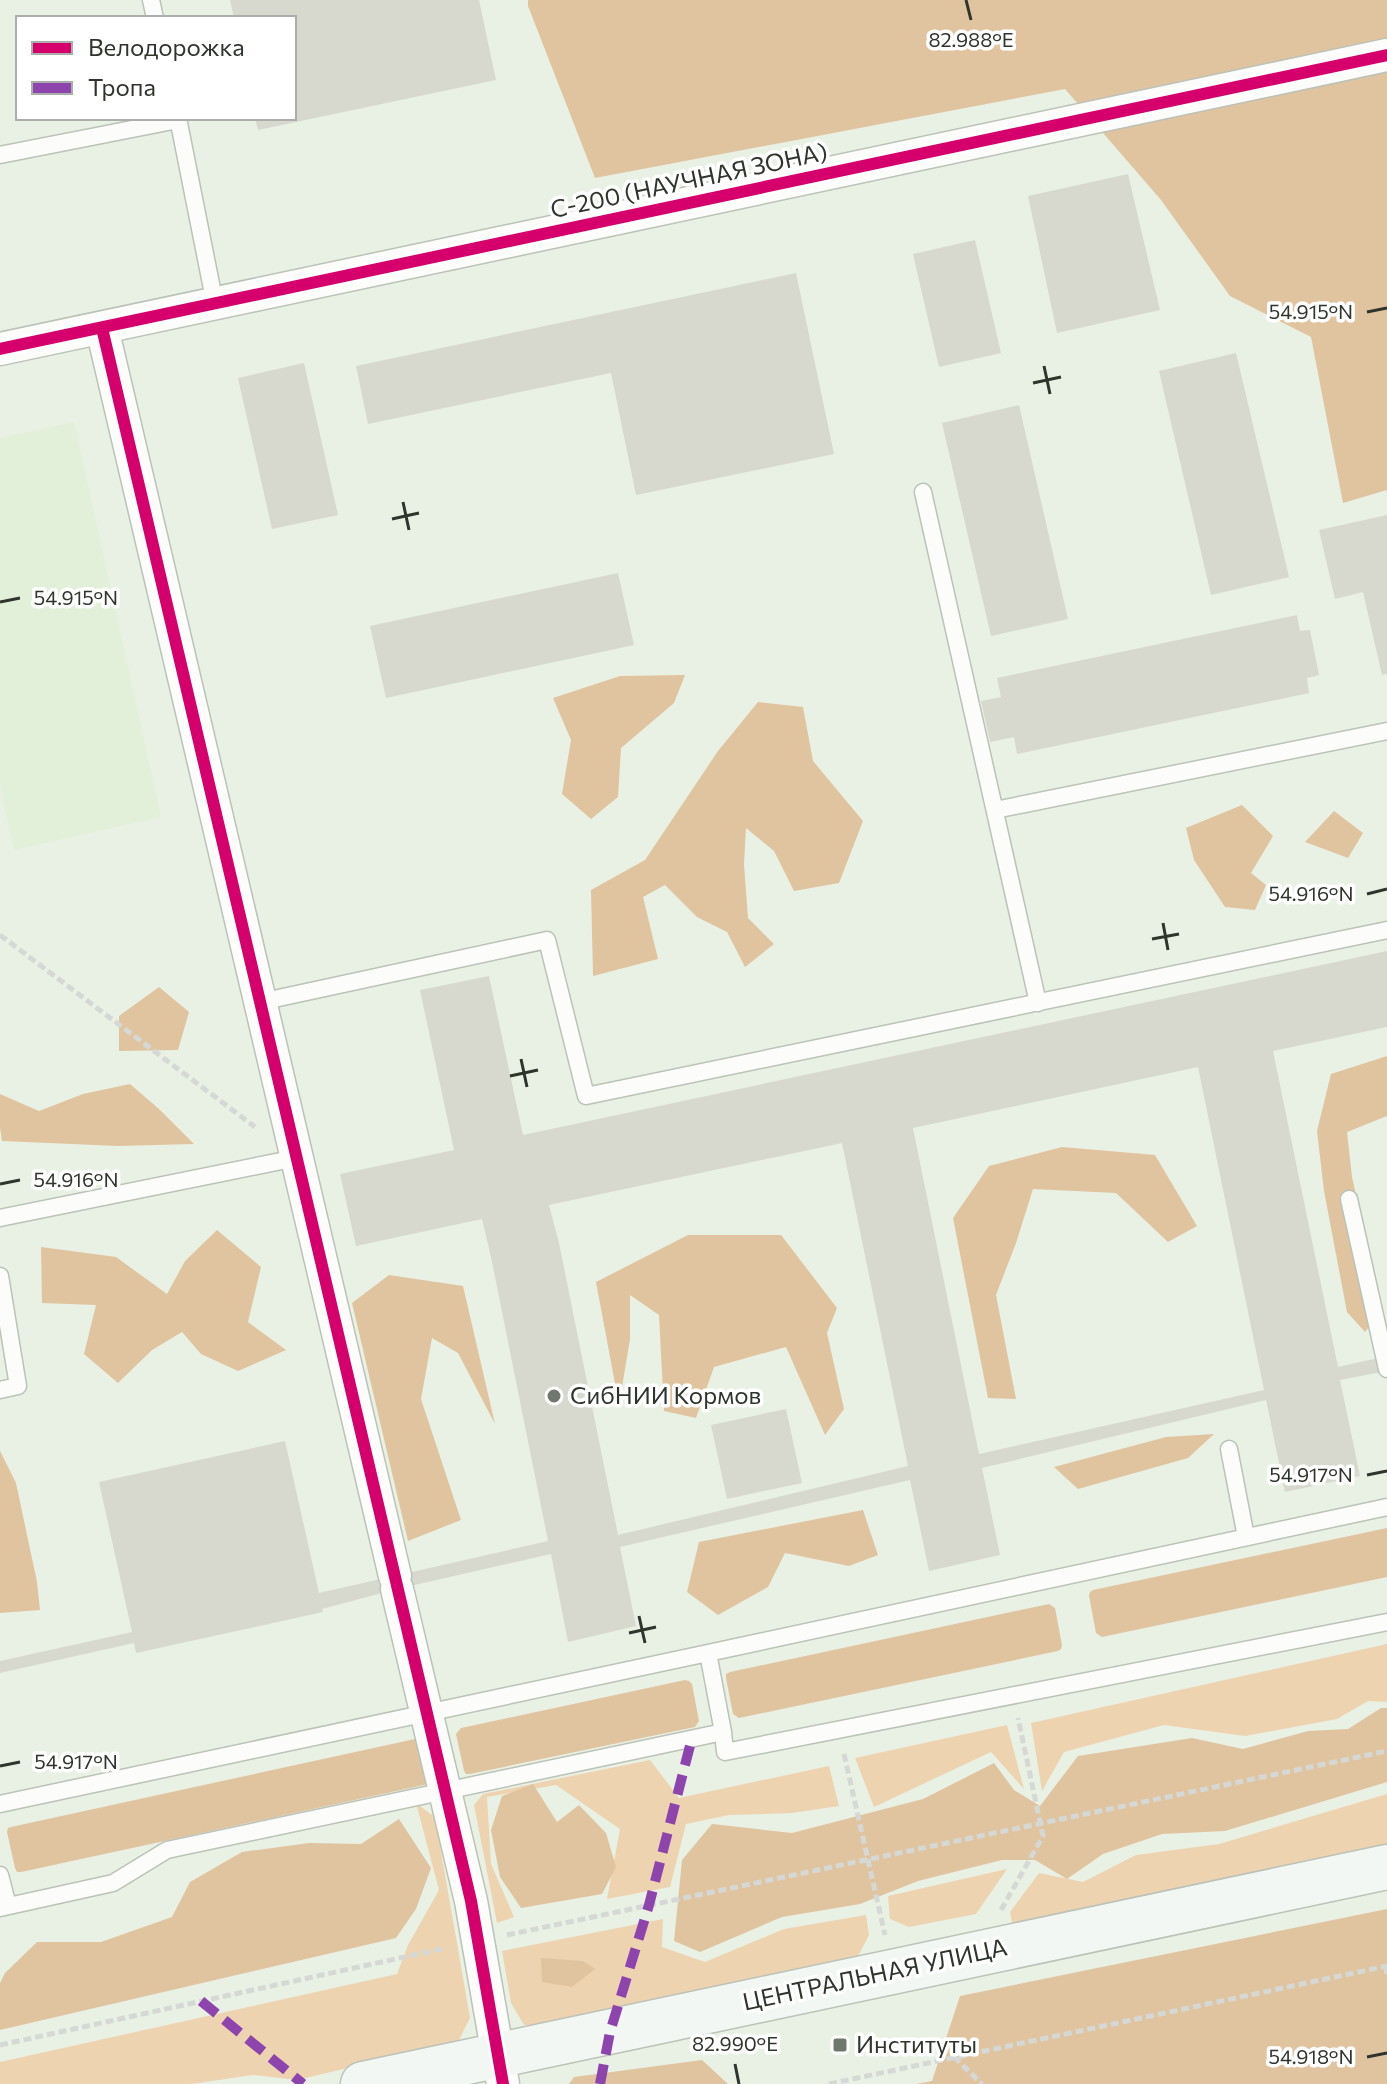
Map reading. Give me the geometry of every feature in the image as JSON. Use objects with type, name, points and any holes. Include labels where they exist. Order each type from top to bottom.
[{"type":"main road","name":"ЦЕНТРАЛЬНАЯ УЛИЦА","points":[[363,2084],[500,2069],[1387,1867]]},
{"type":"street","name":"С-200 (НАУЧНАЯ ЗОНА)","points":[[0,349],[1387,55]]},
{"type":"street","points":[[102,328],[471,1901],[500,2069]]},
{"type":"lane","points":[[0,155],[173,120]]},
{"type":"lane","points":[[178,120],[215,304]]},
{"type":"lane","points":[[923,492],[1038,1003]]},
{"type":"lane","points":[[995,810],[1387,731]]},
{"type":"lane","points":[[260,1002],[547,940],[586,1096],[1387,930]]},
{"type":"lane","points":[[0,1218],[296,1158]]},
{"type":"lane","points":[[1349,1199],[1387,1369]]},
{"type":"lane","points":[[0,1276],[18,1386],[0,1390]]},
{"type":"lane","points":[[1229,1449],[1246,1537]]},
{"type":"lane","points":[[0,1804],[1387,1507]]},
{"type":"lane","points":[[708,1653],[725,1752],[1387,1622]]},
{"type":"lane","points":[[0,1875],[4,1907],[113,1883],[167,1850],[723,1732]]},
{"type":"path","points":[[0,935],[296,1158]]},
{"type":"path","points":[[995,1920],[1043,1836],[1013,1695]]},
{"type":"path","points":[[839,1729],[887,1943]]},
{"type":"path","points":[[0,2045],[478,1941],[1387,1751]]},
{"type":"path","points":[[829,2084],[1387,1966],[1387,1977]]},
{"type":"path","points":[[954,2057],[982,2084]]},
{"type":"path","points":[[883,2072],[883,2084]]},
{"type":"shaded area","points":[[528,0],[1387,0],[1387,490],[1343,503],[1311,337],[1230,296],[1161,200],[1065,89],[595,178]]},
{"type":"shaded area","points":[[74,422],[161,817],[14,850],[0,785],[0,438]]},
{"type":"shaded area","points":[[685,675],[674,703],[621,748],[618,797],[591,819],[562,794],[571,740],[553,698],[620,676]]},
{"type":"shaded area","points":[[758,702],[803,707],[813,761],[863,821],[839,883],[794,891],[774,851],[746,828],[744,864],[748,918],[774,944],[745,967],[727,932],[697,917],[665,885],[643,897],[658,959],[593,976],[591,890],[645,860],[718,751]]},
{"type":"shaded area","points":[[1242,805],[1273,836],[1251,873],[1266,885],[1255,910],[1225,907],[1194,860],[1186,828]]},
{"type":"shaded area","points":[[1334,811],[1363,833],[1348,858],[1305,842]]},
{"type":"shaded area","points":[[159,987],[189,1012],[178,1050],[119,1051],[119,1016]]},
{"type":"shaded area","points":[[1387,1056],[1387,1116],[1347,1132],[1352,1177],[1382,1310],[1365,1332],[1347,1312],[1324,1191],[1317,1131],[1331,1074]]},
{"type":"shaded area","points":[[130,1084],[194,1144],[118,1146],[2,1141],[0,1094],[39,1111],[83,1094]]},
{"type":"shaded area","points":[[1062,1147],[1155,1155],[1197,1226],[1168,1242],[1116,1193],[1033,1189],[996,1295],[1016,1399],[988,1398],[953,1218],[989,1166]]},
{"type":"shaded area","points":[[217,1230],[261,1267],[248,1322],[286,1350],[238,1371],[201,1354],[182,1332],[152,1350],[118,1383],[84,1354],[96,1305],[42,1303],[41,1247],[116,1257],[167,1294],[185,1261]]},
{"type":"shaded area","points":[[688,1235],[781,1235],[837,1308],[827,1333],[844,1409],[825,1435],[786,1347],[714,1367],[696,1418],[664,1411],[659,1315],[630,1295],[630,1339],[619,1405],[596,1282]]},
{"type":"shaded area","points":[[389,1275],[463,1286],[495,1424],[458,1353],[432,1338],[421,1399],[461,1520],[408,1541],[352,1303]]},
{"type":"shaded area","points":[[1214,1434],[1188,1458],[1078,1489],[1054,1467],[1166,1437]]},
{"type":"shaded area","points":[[0,1451],[16,1483],[40,1610],[0,1613]]},
{"type":"shaded area","points":[[863,1510],[878,1555],[849,1566],[785,1553],[768,1587],[718,1615],[687,1592],[699,1542]]},
{"type":"shaded area","points":[[1387,1528],[1387,1577],[1102,1637],[1096,1633],[1089,1596],[1093,1590]]},
{"type":"shaded area","points":[[1049,1604],[1055,1608],[1062,1645],[1058,1651],[739,1718],[733,1714],[726,1678],[730,1672]]},
{"type":"shaded area","points":[[1387,1644],[1387,1702],[1368,1701],[1337,1719],[1245,1736],[1164,1725],[1064,1752],[1042,1791],[1031,1723]]},
{"type":"shaded area","points":[[685,1680],[692,1684],[699,1721],[695,1727],[470,1774],[464,1771],[456,1734],[461,1728]]},
{"type":"shaded area","points":[[1381,1708],[1387,1708],[1387,1782],[1225,1831],[1162,1834],[1103,1854],[1067,1879],[1035,1860],[1002,1860],[918,1881],[860,1904],[782,1917],[700,1952],[674,1941],[682,1860],[712,1824],[792,1833],[923,1799],[994,1763],[1014,1790],[1040,1806],[1078,1756],[1192,1738],[1243,1749],[1308,1731],[1348,1729]]},
{"type":"shaded area","points":[[1007,1725],[1024,1789],[991,1752],[874,1807],[855,1758]]},
{"type":"shaded area","points":[[419,1739],[428,1783],[424,1785],[21,1872],[15,1868],[7,1832],[11,1827]]},
{"type":"shaded area","points":[[650,1760],[679,1798],[829,1766],[839,1806],[792,1813],[729,1815],[686,1824],[670,1887],[607,1899],[620,1829],[556,1785],[487,1797],[491,1864],[514,1917],[497,1923],[474,1805],[483,1794]]},
{"type":"shaded area","points":[[533,1784],[557,1822],[579,1805],[606,1833],[616,1867],[602,1894],[521,1908],[500,1877],[491,1830],[502,1796]]},
{"type":"shaded area","points":[[1387,1794],[1387,1846],[1012,1923],[1010,1912],[1039,1873],[1083,1882],[1136,1855],[1219,1844]]},
{"type":"shaded area","points":[[416,1803],[435,1817],[470,2018],[458,2042],[297,2080],[253,2075],[191,2084],[0,2084],[0,2062],[397,1974],[408,1945],[439,1890]]},
{"type":"shaded area","points":[[399,1819],[431,1868],[416,1909],[396,1938],[0,2030],[0,1983],[5,1973],[37,1942],[101,1942],[172,1917],[190,1882],[242,1852],[309,1843],[361,1844]]},
{"type":"shaded area","points":[[1007,1869],[976,1914],[909,1927],[890,1919],[888,1896]]},
{"type":"shaded area","points":[[1387,1909],[1387,2084],[916,2084],[932,2081],[960,1996]]},
{"type":"shaded area","points":[[866,1915],[869,1935],[857,1958],[561,2024],[524,2025],[511,2003],[502,1951],[663,1919],[662,1947],[705,1962],[784,1929]]},
{"type":"shaded area","points":[[541,1958],[583,1961],[595,1969],[572,1987],[542,1982]]},
{"type":"shaded area","points":[[702,2060],[728,2084],[569,2084],[574,2077]]},
{"type":"building","points":[[230,0],[479,0],[496,80],[258,130],[256,120],[296,120],[296,16],[234,16]]},
{"type":"building","points":[[1128,174],[1160,310],[1057,333],[1028,196]]},
{"type":"building","points":[[975,240],[1001,353],[939,367],[913,254]]},
{"type":"building","points":[[796,273],[834,454],[636,495],[611,373],[368,424],[356,366]]},
{"type":"building","points":[[1236,353],[1289,577],[1211,595],[1159,371]]},
{"type":"building","points":[[304,363],[338,515],[272,529],[238,378]]},
{"type":"building","points":[[1019,405],[1068,619],[991,636],[942,423]]},
{"type":"building","points":[[1387,515],[1387,674],[1382,675],[1363,592],[1335,599],[1319,530]]},
{"type":"building","points":[[618,573],[634,645],[386,698],[370,626]]},
{"type":"building","points":[[1297,615],[1300,631],[1310,630],[1319,675],[1307,678],[1309,693],[1017,754],[1014,737],[990,742],[981,701],[1001,697],[997,678]]},
{"type":"building","points":[[1387,951],[1387,1027],[1273,1051],[1338,1367],[1387,1356],[1387,1371],[1340,1380],[1360,1476],[1285,1492],[1266,1400],[982,1468],[1000,1555],[929,1571],[910,1480],[620,1547],[636,1626],[568,1642],[551,1554],[397,1589],[322,1609],[323,1612],[136,1653],[134,1643],[0,1673],[0,1661],[132,1632],[99,1482],[285,1441],[319,1593],[548,1541],[482,1219],[356,1246],[340,1174],[454,1150],[420,990],[489,976],[523,1135]],"holes":[[[1198,1067],[1264,1390],[979,1454],[913,1128]],[[842,1143],[908,1466],[618,1535],[549,1205]]]},
{"type":"building","points":[[786,1409],[802,1483],[727,1499],[711,1425]]},
{"type":"marked path","points":[[600,2084],[610,2032],[649,1905],[692,1738]]},
{"type":"marked path","points":[[201,2001],[303,2084]]},
{"type":"cycle path","points":[[0,349],[1387,55]]},
{"type":"cycle path","points":[[102,328],[471,1901],[503,2084]]},
{"type":"place","name":"СибНИИ Кормов","points":[[554,1396]]},
{"type":"place","name":"Институты","points":[[840,2045]]}]
